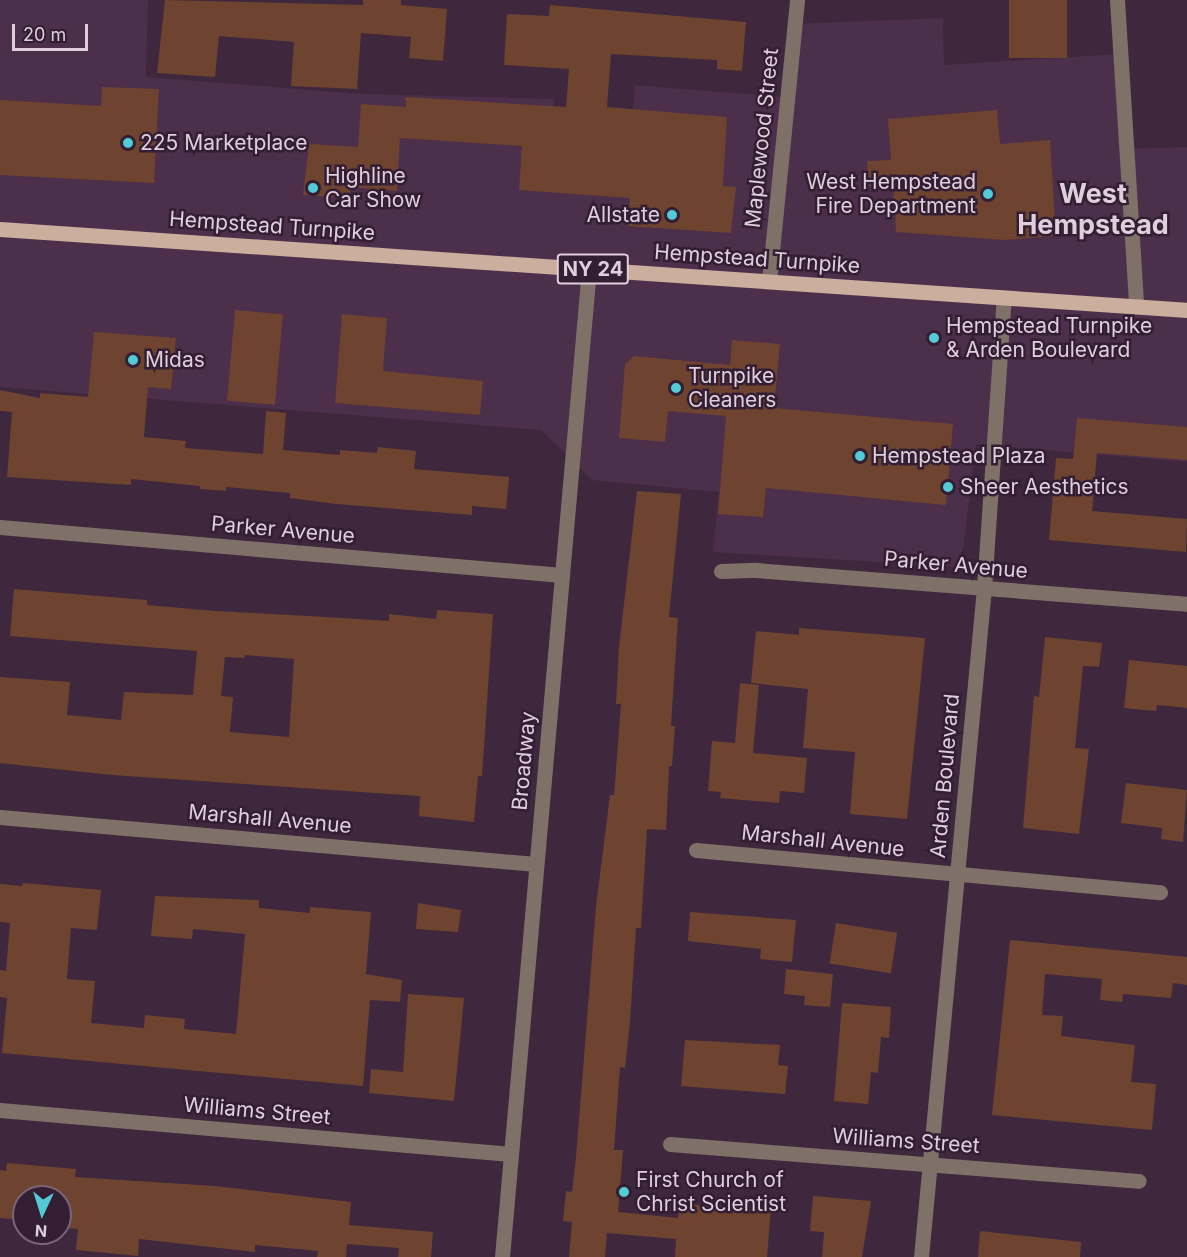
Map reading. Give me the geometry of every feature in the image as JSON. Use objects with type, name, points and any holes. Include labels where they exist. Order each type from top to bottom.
[{"type":"main road","name":"Hempstead Turnpike","points":[[0,229],[1187,310]]},
{"type":"street","name":"Maplewood Street","points":[[769,281],[797,0]]},
{"type":"street","points":[[1117,0],[1136,306]]},
{"type":"street","name":"Broadway","points":[[502,1257],[589,269]]},
{"type":"street","name":"Arden Boulevard","points":[[921,1257],[984,588],[1004,298]]},
{"type":"street","name":"Parker Avenue","points":[[0,527],[562,575]]},
{"type":"street","name":"Parker Avenue","points":[[721,572],[756,570],[1187,604]]},
{"type":"street","name":"Marshall Avenue","points":[[0,817],[536,864]]},
{"type":"street","name":"Marshall Avenue","points":[[696,850],[1160,892]]},
{"type":"street","name":"Williams Street","points":[[0,1110],[511,1154]]},
{"type":"street","name":"Williams Street","points":[[670,1144],[1139,1182]]},
{"type":"shaded area","points":[[0,0],[148,0],[146,77],[362,94],[554,99],[554,108],[633,115],[635,85],[784,97],[792,24],[943,18],[944,65],[1119,54],[1122,149],[1187,147],[1187,462],[976,444],[961,567],[713,552],[719,492],[592,480],[541,430],[0,387]]},
{"type":"building","points":[[165,0],[363,5],[363,0],[401,0],[401,5],[447,9],[443,61],[409,58],[411,37],[361,33],[357,89],[291,86],[294,42],[219,36],[215,77],[157,73]]},
{"type":"building","points":[[1009,0],[1067,0],[1067,58],[1009,58]]},
{"type":"building","points":[[550,5],[746,22],[742,71],[717,69],[717,60],[611,54],[607,107],[727,117],[723,186],[736,187],[731,233],[628,226],[630,198],[519,190],[522,146],[400,138],[397,191],[350,187],[350,198],[303,195],[309,144],[358,147],[361,104],[406,107],[406,97],[566,107],[569,69],[504,65],[507,14],[549,16]]},
{"type":"building","points":[[102,87],[159,89],[154,183],[0,175],[0,100],[101,106]]},
{"type":"building","points":[[997,110],[1000,144],[1050,140],[1056,236],[1004,240],[896,232],[893,185],[868,186],[867,161],[891,160],[888,119]]},
{"type":"building","points":[[235,310],[283,314],[275,405],[227,401]]},
{"type":"building","points":[[342,314],[387,318],[383,371],[483,381],[480,415],[335,403]]},
{"type":"building","points":[[94,332],[176,338],[171,389],[148,387],[144,437],[186,441],[185,448],[263,454],[266,411],[286,413],[283,450],[340,455],[340,450],[377,453],[378,447],[416,451],[414,469],[509,477],[506,509],[472,506],[472,515],[336,504],[290,498],[290,493],[226,487],[226,491],[200,489],[200,486],[131,479],[131,485],[7,477],[12,412],[0,411],[0,390],[40,398],[40,393],[88,397]]},
{"type":"building","points":[[732,340],[780,344],[774,408],[953,424],[946,505],[766,488],[763,517],[718,514],[726,416],[668,411],[665,442],[619,438],[625,364],[634,356],[730,365]]},
{"type":"building","points":[[1077,418],[1187,427],[1187,460],[1097,453],[1092,511],[1187,519],[1186,552],[1049,540],[1056,458],[1073,459]]},
{"type":"building","points":[[637,491],[681,494],[669,617],[678,618],[671,726],[675,726],[672,766],[669,766],[666,830],[647,829],[641,928],[636,928],[625,1068],[620,1067],[614,1150],[623,1150],[618,1212],[678,1218],[679,1204],[771,1208],[767,1257],[675,1257],[676,1239],[607,1233],[605,1257],[569,1257],[572,1222],[563,1221],[566,1191],[572,1192],[596,906],[610,795],[614,795],[621,704],[616,704],[619,647]]},
{"type":"building","points":[[14,589],[147,600],[147,605],[215,611],[389,621],[389,614],[436,619],[437,610],[493,614],[482,776],[478,776],[474,822],[419,816],[420,796],[112,775],[0,763],[0,677],[70,682],[67,715],[121,720],[124,692],[193,695],[197,651],[10,636]],"holes":[[[245,655],[294,659],[289,737],[230,732],[233,697],[221,696],[225,657],[244,658]]]},
{"type":"building","points":[[799,628],[925,638],[907,819],[850,814],[855,752],[803,748],[808,689],[751,683],[756,631],[799,635]]},
{"type":"building","points":[[1045,637],[1102,643],[1099,667],[1083,666],[1075,748],[1089,749],[1079,834],[1023,828],[1034,696],[1039,697]]},
{"type":"building","points":[[1129,660],[1187,666],[1187,708],[1157,705],[1156,711],[1124,708]]},
{"type":"building","points":[[740,683],[759,685],[753,753],[807,758],[804,793],[780,791],[779,803],[720,798],[721,792],[708,791],[712,741],[735,743]]},
{"type":"building","points":[[1126,783],[1187,790],[1183,842],[1161,839],[1162,828],[1121,823]]},
{"type":"building","points":[[23,883],[101,890],[97,930],[71,928],[67,979],[95,981],[91,1023],[144,1028],[145,1015],[185,1019],[184,1029],[236,1034],[245,934],[193,929],[192,939],[151,936],[155,896],[259,900],[259,908],[310,913],[310,907],[371,912],[366,974],[402,980],[400,1002],[370,1000],[363,1086],[2,1053],[7,998],[0,997],[0,970],[6,971],[10,923],[0,922],[0,884],[22,886]]},
{"type":"building","points":[[418,903],[461,910],[458,932],[416,929]]},
{"type":"building","points":[[690,912],[796,920],[792,962],[760,959],[761,949],[688,941]]},
{"type":"building","points":[[836,923],[897,933],[891,973],[830,963]]},
{"type":"building","points":[[1010,940],[1187,957],[1187,985],[1173,983],[1171,998],[1123,994],[1122,1002],[1100,1000],[1102,979],[1045,974],[1042,1015],[1063,1016],[1061,1036],[1135,1045],[1131,1082],[1156,1084],[1152,1130],[992,1115]]},
{"type":"building","points":[[786,969],[833,974],[830,1007],[804,1005],[805,996],[784,994]]},
{"type":"building","points":[[408,994],[464,998],[454,1101],[369,1093],[371,1069],[403,1072]]},
{"type":"building","points":[[842,1003],[891,1007],[889,1038],[881,1037],[878,1073],[871,1072],[868,1104],[834,1101]]},
{"type":"building","points":[[685,1040],[780,1045],[778,1065],[788,1066],[785,1094],[681,1086]]},
{"type":"building","points":[[7,1163],[76,1169],[75,1177],[215,1186],[351,1202],[349,1225],[433,1232],[431,1257],[398,1257],[399,1248],[347,1244],[346,1257],[317,1257],[318,1251],[255,1245],[255,1252],[139,1239],[138,1256],[76,1250],[78,1229],[72,1229],[72,1185],[12,1185],[12,1219],[0,1218],[0,1170],[6,1171]]},
{"type":"building","points":[[813,1196],[871,1201],[862,1257],[822,1257],[824,1232],[810,1231]]},
{"type":"building","points":[[980,1231],[1081,1242],[1080,1257],[978,1257]]},
{"type":"place","name":"225 Marketplace","points":[[128,143]]},
{"type":"place","name":"Highline Car Show","points":[[313,188]]},
{"type":"place","name":"West Hempstead Fire Department","points":[[988,194]]},
{"type":"place","name":"Allstate","points":[[672,215]]},
{"type":"place","name":"Hempstead Turnpike & Arden Boulevard","points":[[934,338]]},
{"type":"place","name":"Midas","points":[[133,360]]},
{"type":"place","name":"Turnpike Cleaners","points":[[676,388]]},
{"type":"place","name":"Hempstead Plaza","points":[[860,456]]},
{"type":"place","name":"Sheer Aesthetics","points":[[948,487]]},
{"type":"place","name":"First Church of Christ Scientist","points":[[624,1192]]},
{"type":"district","name":"West Hempstead","points":[[1093,208]]}]
